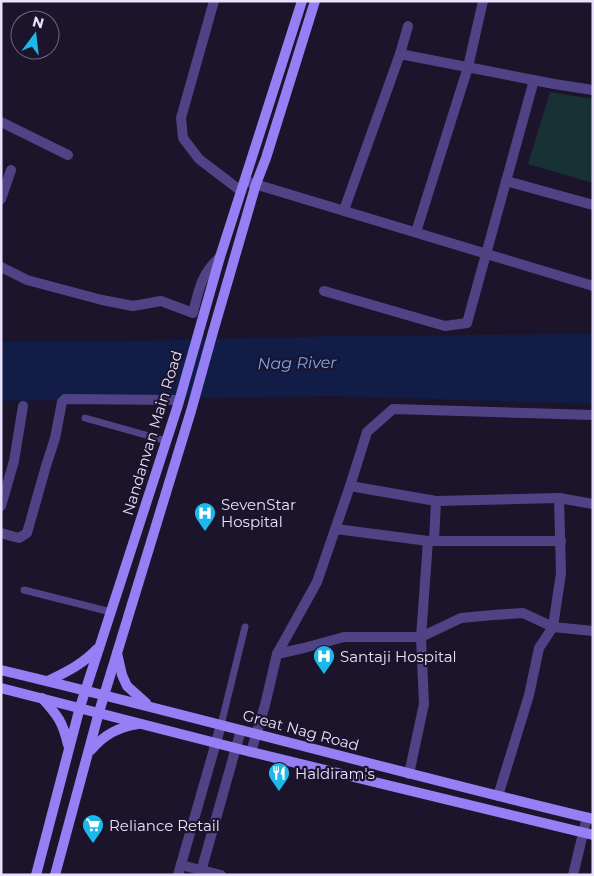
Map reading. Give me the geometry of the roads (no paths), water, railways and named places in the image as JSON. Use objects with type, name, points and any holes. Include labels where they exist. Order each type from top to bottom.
[{"type":"main road","name":"Nandanvan Main Road","points":[[36,875],[68,748],[85,690],[179,402],[220,257],[302,1]]},
{"type":"main road","points":[[55,875],[99,712],[191,411],[256,184],[269,149],[315,1]]},
{"type":"main road","points":[[48,681],[88,659],[99,648]]},
{"type":"main road","points":[[117,652],[122,675],[127,686],[148,705]]},
{"type":"main road","name":"Great Nag Road","points":[[1,670],[105,694],[409,774],[590,818]]},
{"type":"main road","points":[[1,688],[251,752],[588,834]]},
{"type":"main road","points":[[42,698],[59,718],[68,748]]},
{"type":"main road","points":[[88,753],[100,740],[115,730],[142,723]]},
{"type":"street","points":[[214,1],[180,118],[183,138],[199,158],[241,191]]},
{"type":"street","points":[[416,232],[468,67],[483,1]]},
{"type":"street","points":[[344,210],[400,54],[408,26]]},
{"type":"street","points":[[400,54],[593,90]]},
{"type":"street","points":[[324,291],[445,326],[467,323],[534,80]]},
{"type":"street","points":[[1,122],[68,155]]},
{"type":"street","points":[[1,199],[11,170]]},
{"type":"street","points":[[245,181],[593,286]]},
{"type":"street","points":[[506,181],[593,204]]},
{"type":"street","points":[[1,267],[27,280],[102,300],[133,306],[161,300],[193,313],[201,281],[212,264],[220,257]]},
{"type":"street","points":[[1,533],[19,538],[27,533],[55,438],[62,402],[65,399],[179,402]]},
{"type":"street","points":[[1,506],[14,461],[23,406]]},
{"type":"street","points":[[251,752],[277,654],[317,582],[367,432],[392,409],[593,415]]},
{"type":"street","points":[[350,486],[436,501],[559,498],[593,504]]},
{"type":"street","points":[[498,796],[529,695],[540,648],[553,627],[560,573],[559,498]]},
{"type":"street","points":[[409,774],[424,704],[422,637],[436,501]]},
{"type":"street","points":[[336,529],[431,541],[560,541]]},
{"type":"street","points":[[277,654],[344,637],[422,637],[461,618],[493,615],[523,614],[553,627],[593,631]]},
{"type":"street","points":[[221,725],[180,870],[221,875]]},
{"type":"street","points":[[201,872],[241,730]]},
{"type":"street","points":[[573,875],[588,834],[590,818]]},
{"type":"lane","points":[[85,418],[167,440]]},
{"type":"lane","points":[[24,590],[111,612]]},
{"type":"lane","points":[[221,725],[244,627]]},
{"type":"water","name":"Nag River","points":[[593,334],[593,404],[332,396],[1,401],[1,342]]},
{"type":"place","name":"SevenStar Hospital","points":[[205,532]]},
{"type":"place","name":"Santaji Hospital","points":[[324,675]]},
{"type":"place","name":"Haldiram's","points":[[279,792]]},
{"type":"place","name":"Reliance Retail","points":[[93,844]]}]
